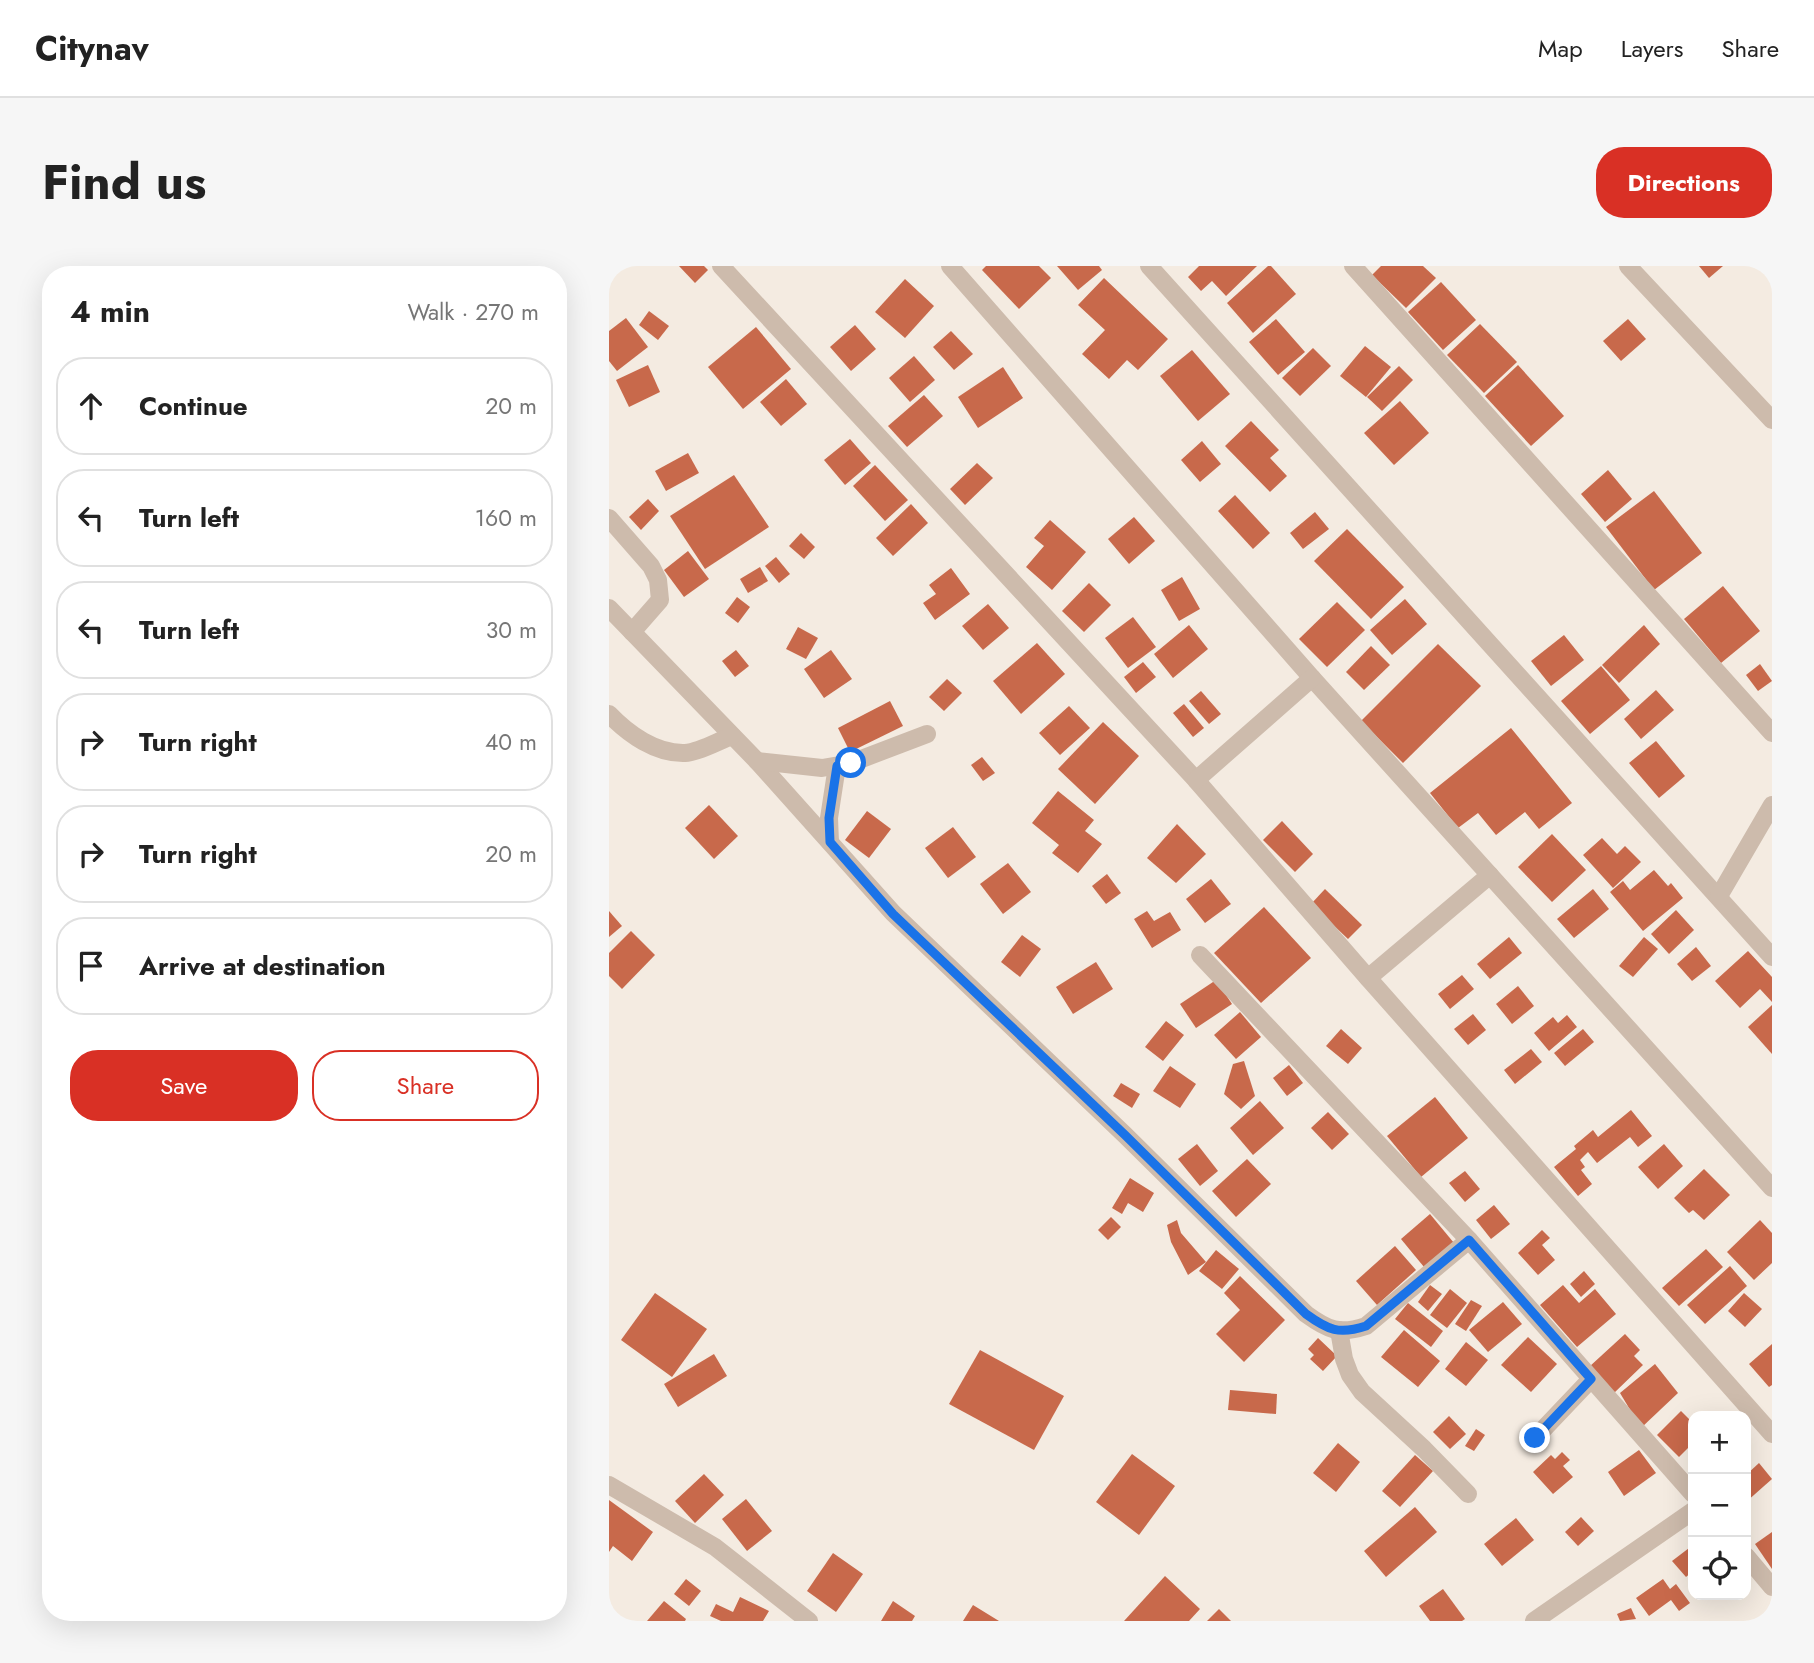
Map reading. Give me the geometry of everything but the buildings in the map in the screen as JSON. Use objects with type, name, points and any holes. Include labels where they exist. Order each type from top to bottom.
[{"type":"street","points":[[721,266],[1196,780],[1772,1434]]},
{"type":"street","points":[[950,266],[1313,678],[1772,1188]]},
{"type":"street","points":[[1149,266],[1772,957]]},
{"type":"street","points":[[1353,266],[1772,733]]},
{"type":"street","points":[[1628,266],[1772,420]]},
{"type":"street","points":[[609,518],[651,566],[658,580],[660,600],[632,632]]},
{"type":"street","points":[[609,608],[757,761],[893,914],[1125,1135],[1306,1314],[1332,1330],[1350,1331],[1366,1326],[1469,1240]]},
{"type":"street","points":[[1196,780],[1313,678]]},
{"type":"street","points":[[609,714],[626,733],[672,752],[688,753],[732,736]]},
{"type":"street","points":[[757,761],[822,768],[837,766],[883,752],[927,734]]},
{"type":"street","points":[[830,842],[830,809],[837,766]]},
{"type":"street","points":[[1719,896],[1772,805]]},
{"type":"street","points":[[1368,978],[1490,875]]},
{"type":"street","points":[[1200,955],[1469,1240],[1688,1488]]},
{"type":"street","points":[[1339,1330],[1344,1359],[1350,1375],[1362,1392],[1468,1494]]},
{"type":"street","points":[[1535,1438],[1591,1379]]},
{"type":"street","points":[[609,1485],[715,1547],[809,1621]]},
{"type":"street","points":[[1534,1621],[1688,1514]]},
{"type":"street","points":[[1751,1562],[1772,1587]]},
{"type":"route","points":[[851,763],[837,766],[829,818],[830,842],[893,914],[1125,1135],[1306,1314],[1332,1330],[1350,1331],[1366,1326],[1469,1240],[1591,1379],[1535,1438]]}]
